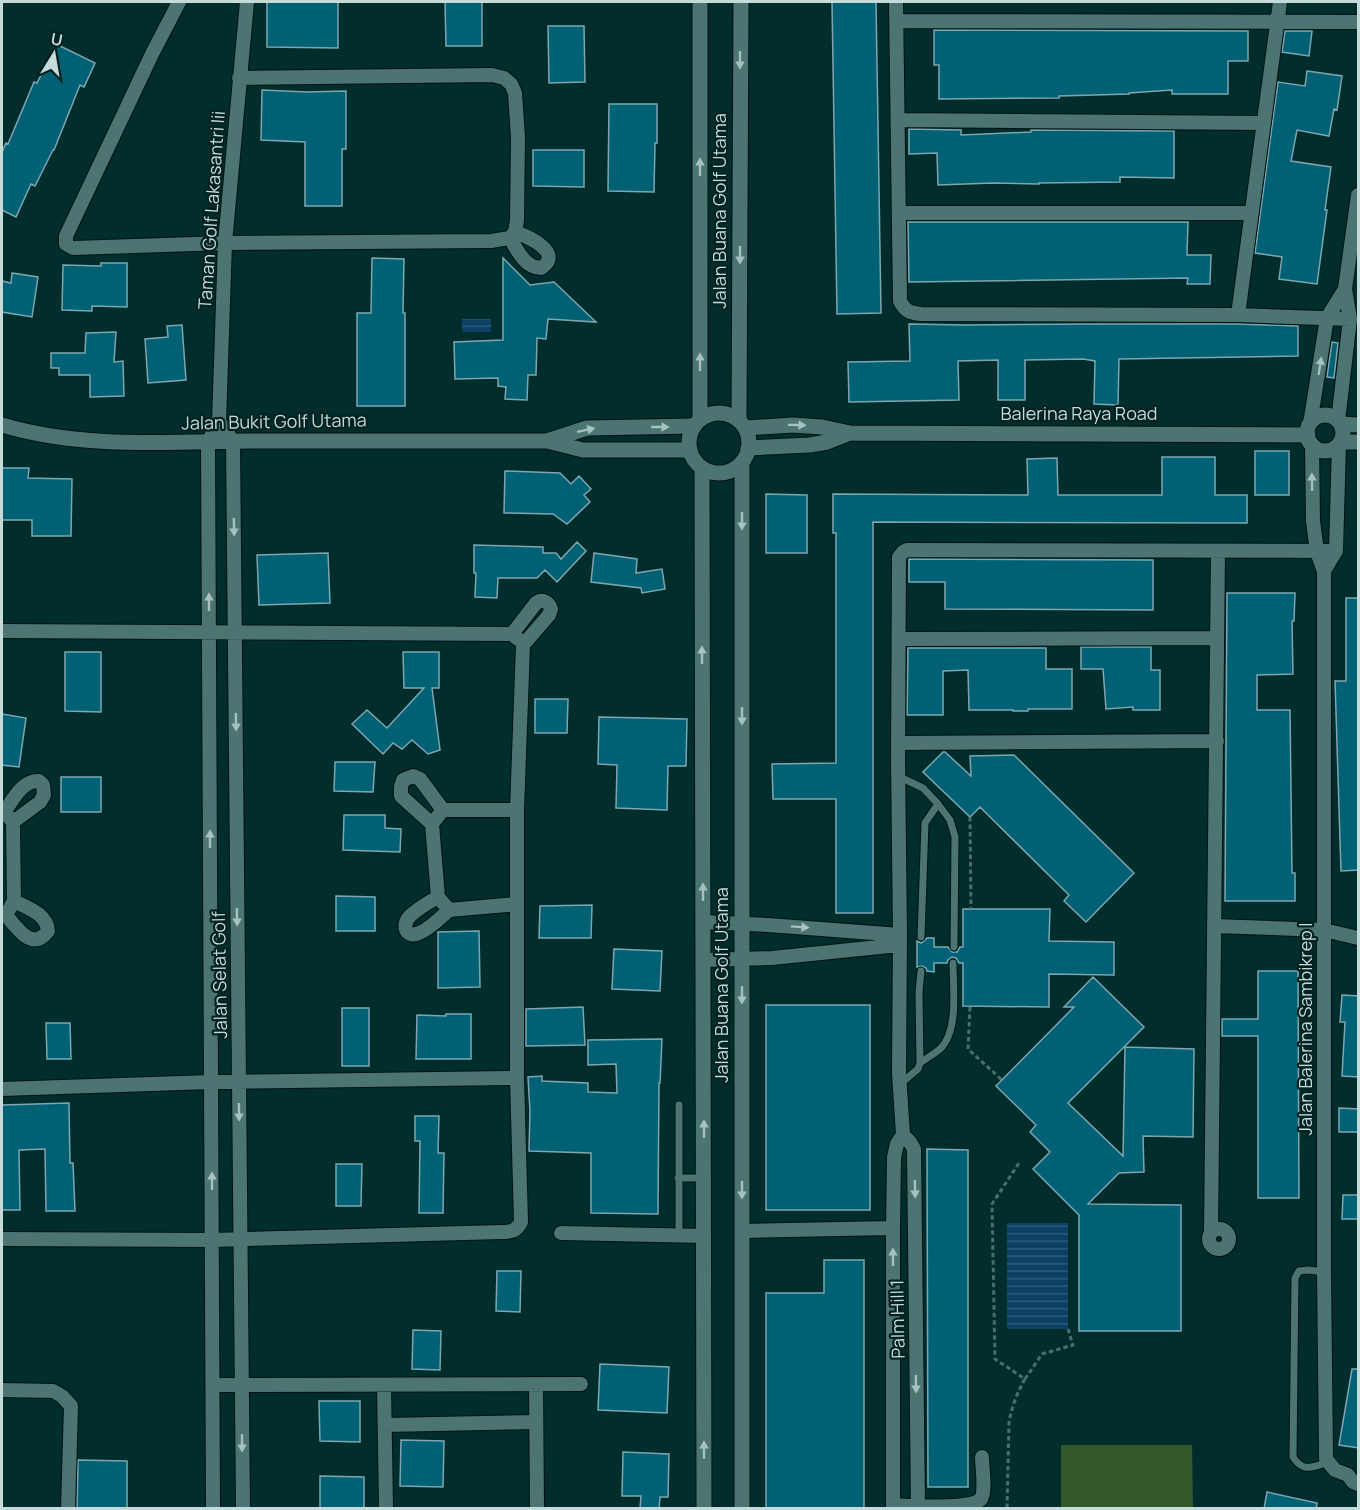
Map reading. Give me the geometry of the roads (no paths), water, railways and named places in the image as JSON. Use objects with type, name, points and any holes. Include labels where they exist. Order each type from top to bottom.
[{"type":"main road","name":"Jalan Buana Golf Utama","points":[[697,423],[699,2]]},
{"type":"main road","name":"Jalan Buana Golf Utama","points":[[741,2],[742,425]]},
{"type":"main road","points":[[724,414],[732,416],[742,425],[748,438],[745,455],[735,468],[728,472],[710,472],[694,460],[689,442],[690,434],[697,423],[707,416],[724,414]]},
{"type":"main road","points":[[1340,443],[1343,433],[1340,423],[1327,415],[1314,419],[1310,434],[1316,448],[1329,450],[1340,443],[1359,442]]},
{"type":"main road","name":"Jalan Bukit Golf Utama","points":[[548,441],[587,428],[697,423]]},
{"type":"main road","points":[[1340,423],[1359,425]]},
{"type":"main road","name":"Balerina Raya Road","points":[[742,425],[793,424],[850,433],[1310,434]]},
{"type":"main road","name":"Jalan Bukit Golf Utama","points":[[2,425],[52,436],[150,443],[548,441],[583,450],[690,450]]},
{"type":"main road","name":"Balerina Raya Road","points":[[745,455],[827,442],[850,433]]},
{"type":"main road","name":"Jalan Buana Golf Utama","points":[[742,1509],[745,455]]},
{"type":"main road","name":"Jalan Buana Golf Utama","points":[[702,468],[704,1509]]},
{"type":"street","points":[[179,2],[66,236],[66,243],[73,248],[225,243],[491,241],[512,235],[517,220],[518,137],[515,93],[511,84],[504,78],[492,75],[240,78]]},
{"type":"street","name":"Taman Golf Lakasantri Iii","points":[[208,442],[219,422],[225,243],[247,2]]},
{"type":"street","points":[[896,2],[900,301],[911,313],[1238,315],[1350,319]]},
{"type":"street","points":[[1238,315],[1280,2]]},
{"type":"street","points":[[897,21],[1359,22]]},
{"type":"street","points":[[898,120],[1264,123]]},
{"type":"street","name":"Jalan Balerina Sambikrep I","points":[[1340,423],[1350,319],[1345,289],[1359,195]]},
{"type":"street","points":[[899,213],[1252,213]]},
{"type":"street","name":"Jalan Balerina Sambikrep I","points":[[1328,1462],[1326,1456],[1324,1272],[1324,571],[1317,552],[1313,521],[1310,434],[1327,318],[1345,289]]},
{"type":"street","points":[[219,422],[233,441]]},
{"type":"street","name":"Jalan Selat Golf","points":[[233,441],[243,1509]]},
{"type":"street","name":"Jalan Selat Golf","points":[[208,442],[213,1509]]},
{"type":"street","points":[[1324,571],[1336,551],[1340,443]]},
{"type":"street","name":"Palm Hill 1","points":[[982,1457],[984,1491],[978,1501],[945,1507],[893,1507],[894,1157],[897,1144],[903,1135],[900,1078],[899,940],[899,557],[907,550],[1336,551]]},
{"type":"street","points":[[1211,1233],[1218,552]]},
{"type":"street","points":[[2,1239],[212,1240],[514,1231],[518,1228],[521,1222],[517,810],[523,645],[549,615],[550,605],[539,600],[512,634]]},
{"type":"street","points":[[2,631],[512,634],[523,645]]},
{"type":"street","points":[[899,639],[1217,638]]},
{"type":"street","points":[[898,742],[1217,741]]},
{"type":"street","points":[[432,824],[401,796],[403,780],[412,776],[420,779],[443,810]]},
{"type":"street","points":[[443,810],[517,810]]},
{"type":"street","points":[[443,810],[432,824],[438,897],[449,910]]},
{"type":"street","points":[[6,815],[14,901],[4,915],[25,937],[34,940],[44,937],[48,931],[45,919],[14,901]]},
{"type":"street","points":[[438,897],[408,917],[405,929],[408,933],[413,935],[421,933],[449,910],[517,904]]},
{"type":"street","points":[[703,922],[742,923],[899,940]]},
{"type":"street","points":[[1215,926],[1324,930],[1359,938]]},
{"type":"street","points":[[704,960],[772,958],[899,940]]},
{"type":"street","points":[[2,1089],[211,1082],[518,1078]]},
{"type":"street","name":"Palm Hill 1","points":[[903,1135],[914,1149],[918,1506]]},
{"type":"street","points":[[742,1230],[893,1228]]},
{"type":"street","points":[[561,1233],[704,1236]]},
{"type":"street","points":[[384,1384],[386,1509]]},
{"type":"street","points":[[536,1384],[537,1509]]},
{"type":"street","points":[[213,1385],[581,1384]]},
{"type":"street","points":[[2,1390],[53,1391],[62,1396],[71,1406],[68,1509]]},
{"type":"street","points":[[385,1425],[536,1422]]},
{"type":"street","points":[[1328,1462],[1335,1470],[1355,1477]]},
{"type":"lane","points":[[898,776],[923,788],[950,820],[956,837],[954,947]]},
{"type":"lane","points":[[921,937],[925,823],[938,804]]},
{"type":"lane","points":[[920,1063],[941,1048],[950,1033],[953,1006],[953,963]]},
{"type":"lane","points":[[900,1078],[918,1069],[920,1063],[921,971]]},
{"type":"lane","points":[[679,1105],[679,1235]]},
{"type":"lane","points":[[678,1178],[704,1178]]},
{"type":"lane","points":[[1324,1272],[1299,1271],[1295,1278],[1293,1457],[1298,1464],[1308,1468],[1328,1462]]},
{"type":"water","points":[[462,319],[491,319],[491,332],[462,332]]},
{"type":"water","points":[[1007,1223],[1068,1223],[1068,1329],[1007,1329]]}]
